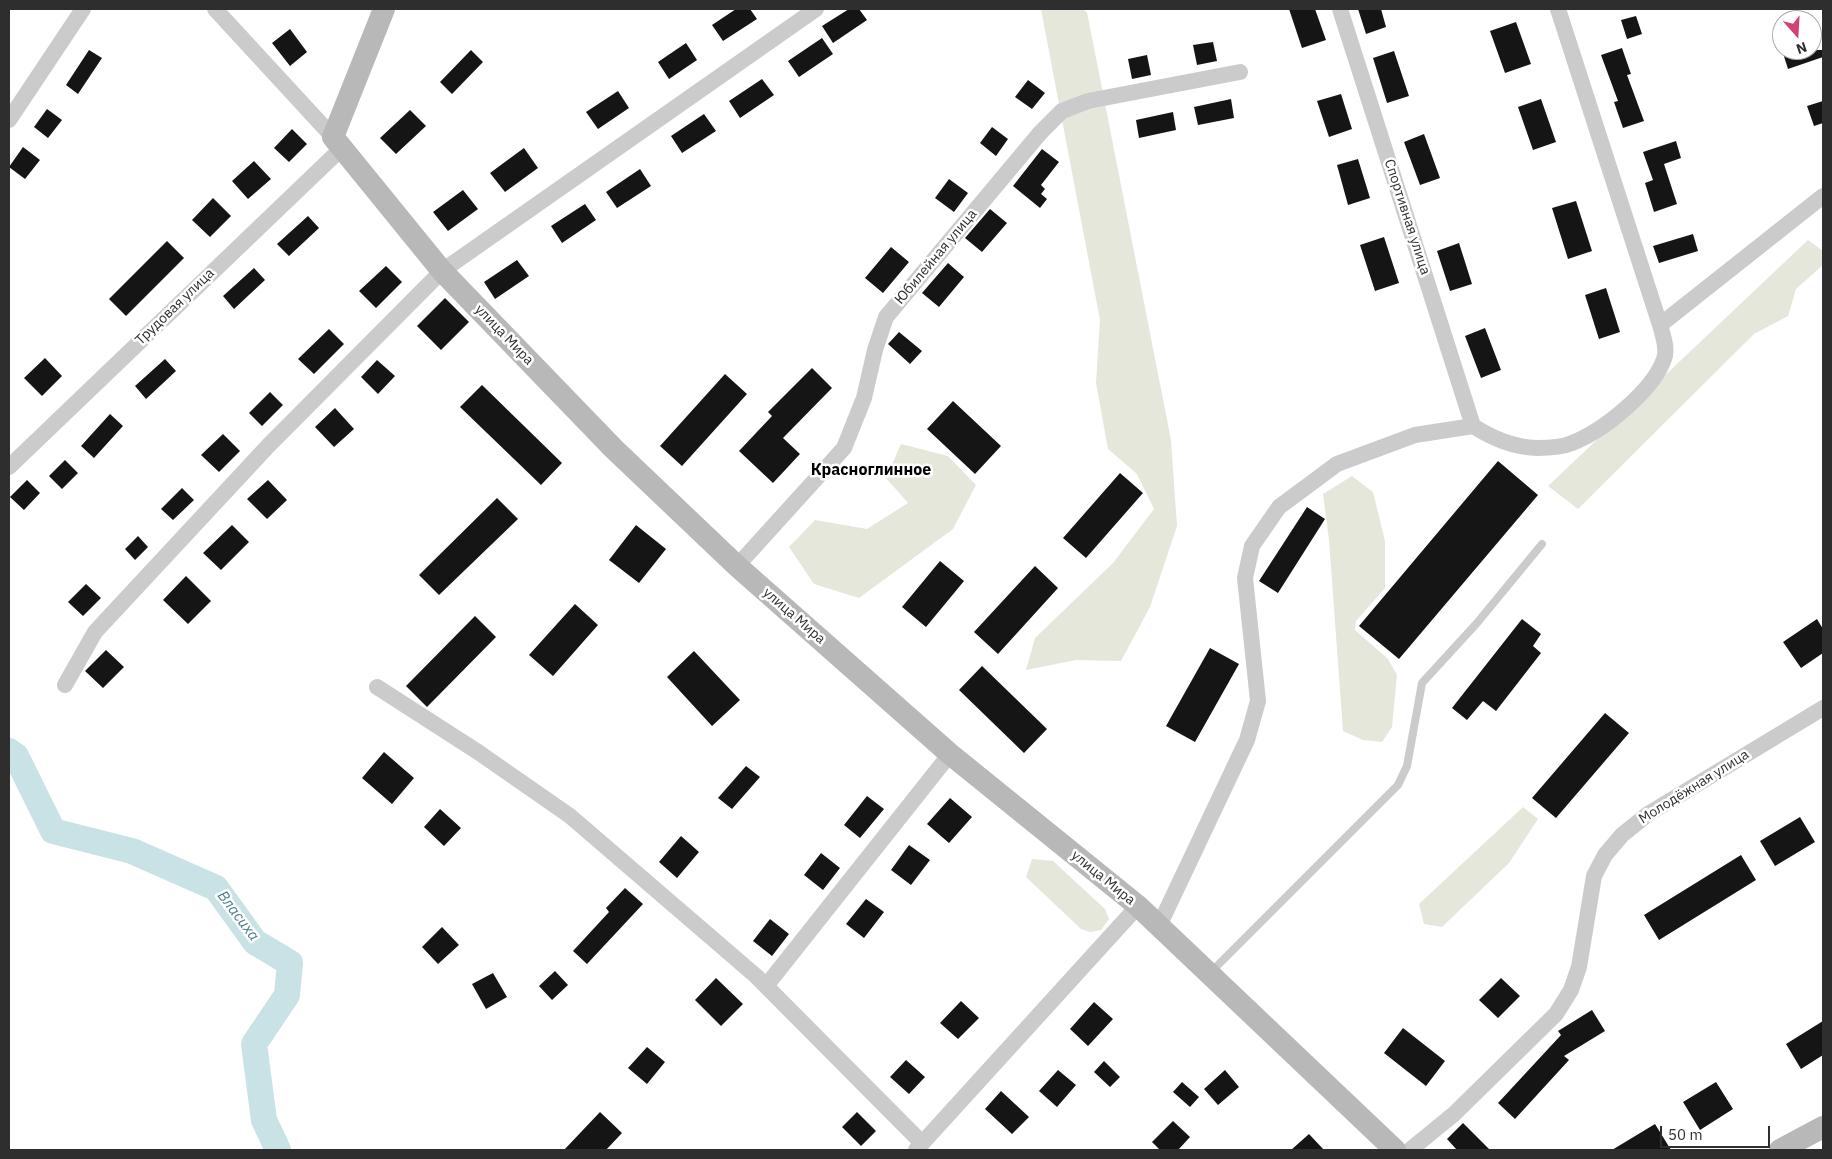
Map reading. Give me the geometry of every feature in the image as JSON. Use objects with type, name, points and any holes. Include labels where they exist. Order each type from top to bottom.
[{"type":"street","points":[[9,120],[83,9]]},
{"type":"street","points":[[215,9],[338,142],[384,9]]},
{"type":"street","points":[[65,685],[95,632],[268,446],[442,271],[816,9]]},
{"type":"street","name":"Спортивная улица","points":[[1340,9],[1473,426]]},
{"type":"street","points":[[1160,926],[1247,740],[1258,701],[1244,578],[1252,546],[1279,506],[1337,464],[1415,435],[1473,426],[1490,437],[1511,445],[1539,448],[1571,443],[1631,405],[1651,383],[1664,358],[1665,341],[1558,9]]},
{"type":"street","name":"Юбилейная улица","points":[[737,566],[844,448],[864,398],[875,350],[886,317],[1062,111],[1088,101],[1240,72]]},
{"type":"street","name":"улица Мира","points":[[338,142],[442,271],[614,449],[737,566],[950,754],[1138,906],[1395,1150]]},
{"type":"street","name":"Трудовая улица","points":[[9,467],[338,142]]},
{"type":"street","points":[[1660,326],[1823,196]]},
{"type":"street","points":[[377,687],[478,752],[570,816],[766,986],[919,1147],[1138,906]]},
{"type":"street","name":"Молодёжная улица","points":[[1410,1150],[1454,1114],[1556,1014],[1571,990],[1579,967],[1594,876],[1605,855],[1622,835],[1648,814],[1823,708]]},
{"type":"street","points":[[766,986],[950,754]]},
{"type":"street","points":[[1780,1150],[1823,1127]]},
{"type":"lane","points":[[1208,974],[1398,785],[1407,766],[1422,683],[1476,623],[1542,544]]},
{"type":"shaded area","points":[[1041,9],[1082,9],[1087,12],[1171,440],[1177,526],[1150,607],[1121,661],[1076,660],[1026,670],[1035,638],[1113,563],[1154,509],[1137,474],[1108,449],[1096,383],[1100,320]]},
{"type":"shaded area","points":[[1808,240],[1823,251],[1823,265],[1796,289],[1788,316],[1754,334],[1578,509],[1548,486]]},
{"type":"shaded area","points":[[901,444],[948,456],[976,485],[953,529],[859,598],[814,584],[789,547],[815,520],[867,529],[908,503],[886,478]]},
{"type":"shaded area","points":[[1352,476],[1373,492],[1385,541],[1385,588],[1356,621],[1355,630],[1388,659],[1397,675],[1392,727],[1382,742],[1363,740],[1343,731],[1329,540],[1323,494]]},
{"type":"shaded area","points":[[1523,807],[1538,819],[1509,863],[1442,927],[1424,924],[1419,904]]},
{"type":"shaded area","points":[[1032,859],[1053,861],[1105,909],[1109,919],[1101,930],[1090,932],[1081,929],[1026,877]]},
{"type":"building","points":[[736,9],[750,9],[757,19],[723,41],[712,25]]},
{"type":"building","points":[[849,9],[859,9],[867,20],[833,43],[822,26]]},
{"type":"building","points":[[1289,9],[1315,9],[1326,40],[1302,48]]},
{"type":"building","points":[[1358,9],[1381,9],[1386,27],[1366,34]]},
{"type":"building","points":[[1636,16],[1642,34],[1627,39],[1621,20]]},
{"type":"building","points":[[1516,22],[1531,64],[1505,73],[1490,31]]},
{"type":"building","points":[[290,29],[307,52],[290,66],[272,43]]},
{"type":"building","points":[[822,38],[833,54],[799,77],[788,61]]},
{"type":"building","points":[[1213,42],[1217,61],[1197,65],[1193,45]]},
{"type":"building","points":[[686,43],[697,60],[669,79],[658,62]]},
{"type":"building","points":[[1622,48],[1631,74],[1627,75],[1644,121],[1623,128],[1614,102],[1618,101],[1601,55]]},
{"type":"building","points":[[89,50],[102,58],[78,94],[66,85]]},
{"type":"building","points":[[471,50],[483,62],[452,94],[440,82]]},
{"type":"building","points":[[1394,51],[1409,96],[1387,103],[1373,58]]},
{"type":"building","points":[[1147,55],[1151,75],[1132,79],[1128,59]]},
{"type":"building","points":[[1785,60],[1814,60],[1788,69]]},
{"type":"building","points":[[762,79],[774,95],[740,118],[729,101]]},
{"type":"building","points":[[1028,80],[1045,93],[1032,109],[1015,97]]},
{"type":"building","points":[[618,91],[629,108],[598,129],[586,112]]},
{"type":"building","points":[[1341,94],[1352,129],[1329,137],[1317,101]]},
{"type":"building","points":[[1231,99],[1234,118],[1198,125],[1194,107]]},
{"type":"building","points":[[1541,99],[1556,142],[1533,150],[1518,107]]},
{"type":"building","points":[[1823,101],[1823,123],[1814,126],[1807,106]]},
{"type":"building","points":[[47,109],[62,120],[48,138],[34,127]]},
{"type":"building","points":[[410,110],[426,126],[396,154],[380,138]]},
{"type":"building","points":[[1173,112],[1176,130],[1139,138],[1136,120]]},
{"type":"building","points":[[704,114],[716,131],[682,153],[671,136]]},
{"type":"building","points":[[992,127],[1008,139],[996,156],[980,143]]},
{"type":"building","points":[[292,129],[307,144],[289,162],[274,148]]},
{"type":"building","points":[[1424,134],[1440,178],[1420,185],[1404,142]]},
{"type":"building","points":[[1676,141],[1681,158],[1664,164],[1677,204],[1654,212],[1645,183],[1653,180],[1643,152]]},
{"type":"building","points":[[23,147],[40,160],[25,179],[9,167]]},
{"type":"building","points":[[524,148],[538,168],[505,192],[490,173]]},
{"type":"building","points":[[1042,149],[1059,162],[1041,185],[1045,189],[1041,194],[1047,199],[1040,208],[1013,186]]},
{"type":"building","points":[[1358,159],[1370,198],[1348,205],[1337,165]]},
{"type":"building","points":[[254,161],[271,179],[248,199],[232,181]]},
{"type":"building","points":[[640,169],[651,186],[617,208],[606,192]]},
{"type":"building","points":[[949,179],[968,193],[954,212],[935,198]]},
{"type":"building","points":[[463,190],[478,209],[448,231],[433,212]]},
{"type":"building","points":[[213,198],[231,216],[210,237],[192,220]]},
{"type":"building","points":[[1576,201],[1592,251],[1568,259],[1552,208]]},
{"type":"building","points":[[585,204],[596,220],[562,243],[551,226]]},
{"type":"building","points":[[990,209],[1007,223],[982,252],[965,238]]},
{"type":"building","points":[[308,216],[319,228],[289,256],[277,244]]},
{"type":"building","points":[[1693,234],[1698,251],[1659,263],[1653,246]]},
{"type":"building","points":[[1384,237],[1399,283],[1375,291],[1360,245]]},
{"type":"building","points":[[167,241],[184,258],[126,316],[109,299]]},
{"type":"building","points":[[1459,243],[1472,284],[1450,291],[1437,251]]},
{"type":"building","points":[[891,247],[909,262],[883,293],[865,278]]},
{"type":"building","points":[[517,260],[529,276],[495,299],[484,282]]},
{"type":"building","points":[[948,263],[964,277],[939,307],[922,293]]},
{"type":"building","points":[[386,266],[402,282],[376,308],[359,291]]},
{"type":"building","points":[[254,268],[265,280],[234,309],[223,296]]},
{"type":"building","points":[[1606,288],[1620,332],[1599,339],[1585,295]]},
{"type":"building","points":[[445,298],[469,322],[441,350],[417,326]]},
{"type":"building","points":[[1485,328],[1501,370],[1481,378],[1465,336]]},
{"type":"building","points":[[329,329],[344,344],[314,374],[298,359]]},
{"type":"building","points":[[899,332],[922,351],[910,364],[888,344]]},
{"type":"building","points":[[45,358],[62,376],[42,396],[24,378]]},
{"type":"building","points":[[165,359],[176,371],[146,399],[135,386]]},
{"type":"building","points":[[377,360],[395,376],[378,394],[361,377]]},
{"type":"building","points":[[812,368],[832,388],[783,438],[800,454],[773,483],[739,451],[772,416],[768,412]]},
{"type":"building","points":[[725,374],[747,394],[682,466],[660,446]]},
{"type":"building","points":[[482,385],[562,463],[541,485],[460,407]]},
{"type":"building","points":[[270,392],[283,405],[262,426],[249,413]]},
{"type":"building","points":[[953,401],[1001,446],[975,474],[927,429]]},
{"type":"building","points":[[335,408],[354,429],[334,447],[315,427]]},
{"type":"building","points":[[110,414],[123,426],[94,458],[81,446]]},
{"type":"building","points":[[223,434],[240,451],[219,472],[201,455]]},
{"type":"building","points":[[65,460],[78,473],[62,489],[49,476]]},
{"type":"building","points":[[1498,461],[1538,495],[1399,659],[1359,626]]},
{"type":"building","points":[[1120,473],[1143,493],[1086,558],[1063,538]]},
{"type":"building","points":[[27,480],[40,493],[24,510],[10,497]]},
{"type":"building","points":[[268,480],[287,500],[267,519],[247,499]]},
{"type":"building","points":[[182,488],[194,500],[173,520],[161,509]]},
{"type":"building","points":[[497,498],[518,519],[439,595],[419,575]]},
{"type":"building","points":[[1307,507],[1325,519],[1278,593],[1259,581]]},
{"type":"building","points":[[232,525],[249,542],[221,570],[203,553]]},
{"type":"building","points":[[636,525],[666,549],[639,583],[609,560]]},
{"type":"building","points":[[138,536],[148,547],[135,560],[125,549]]},
{"type":"building","points":[[940,561],[964,581],[926,627],[902,607]]},
{"type":"building","points":[[1035,566],[1058,588],[998,654],[974,632]]},
{"type":"building","points":[[186,576],[211,601],[188,624],[163,600]]},
{"type":"building","points":[[86,584],[101,598],[83,616],[68,602]]},
{"type":"building","points":[[575,604],[598,625],[553,676],[529,655]]},
{"type":"building","points":[[475,616],[496,637],[427,707],[406,686]]},
{"type":"building","points":[[1522,619],[1541,634],[1533,646],[1541,653],[1496,711],[1483,701],[1467,720],[1452,708]]},
{"type":"building","points":[[1817,619],[1823,629],[1823,653],[1801,668],[1783,642]]},
{"type":"building","points":[[1210,648],[1239,664],[1195,742],[1166,726]]},
{"type":"building","points":[[106,650],[124,667],[103,688],[85,671]]},
{"type":"building","points":[[694,651],[740,700],[712,726],[667,677]]},
{"type":"building","points":[[982,666],[1047,729],[1024,753],[959,690]]},
{"type":"building","points":[[1605,713],[1629,733],[1556,818],[1532,798]]},
{"type":"building","points":[[384,752],[414,778],[392,804],[362,778]]},
{"type":"building","points":[[746,766],[760,777],[732,809],[718,798]]},
{"type":"building","points":[[867,796],[884,809],[860,838],[844,825]]},
{"type":"building","points":[[950,798],[972,817],[949,843],[927,824]]},
{"type":"building","points":[[440,809],[461,828],[444,846],[424,827]]},
{"type":"building","points":[[1800,817],[1815,842],[1775,866],[1760,841]]},
{"type":"building","points":[[681,836],[699,852],[677,878],[659,862]]},
{"type":"building","points":[[909,845],[930,860],[911,885],[891,870]]},
{"type":"building","points":[[821,853],[840,868],[823,890],[804,875]]},
{"type":"building","points":[[1741,855],[1756,880],[1659,940],[1644,915]]},
{"type":"building","points":[[625,888],[643,904],[587,964],[573,951],[609,912],[606,908]]},
{"type":"building","points":[[866,899],[884,912],[864,938],[846,924]]},
{"type":"building","points":[[770,919],[789,934],[772,956],[753,941]]},
{"type":"building","points":[[442,927],[459,945],[438,964],[422,947]]},
{"type":"building","points":[[555,971],[568,985],[552,1000],[539,986]]},
{"type":"building","points":[[493,973],[507,997],[486,1009],[472,984]]},
{"type":"building","points":[[716,978],[743,1004],[721,1026],[695,1000]]},
{"type":"building","points":[[1501,978],[1520,996],[1498,1018],[1479,1000]]},
{"type":"building","points":[[961,1001],[979,1018],[958,1039],[940,1023]]},
{"type":"building","points":[[1094,1002],[1113,1019],[1088,1046],[1070,1029]]},
{"type":"building","points":[[1592,1010],[1605,1031],[1564,1056],[1569,1060],[1515,1119],[1498,1103],[1561,1035],[1558,1031]]},
{"type":"building","points":[[1823,1021],[1823,1055],[1801,1069],[1786,1044]]},
{"type":"building","points":[[1403,1028],[1445,1061],[1426,1086],[1384,1053]]},
{"type":"building","points":[[647,1047],[665,1062],[647,1084],[628,1068]]},
{"type":"building","points":[[906,1060],[925,1077],[909,1094],[890,1077]]},
{"type":"building","points":[[1104,1061],[1120,1077],[1110,1087],[1094,1072]]},
{"type":"building","points":[[1058,1070],[1076,1085],[1057,1107],[1039,1091]]},
{"type":"building","points":[[1225,1070],[1239,1087],[1218,1105],[1204,1089]]},
{"type":"building","points":[[1182,1082],[1199,1097],[1190,1107],[1173,1092]]},
{"type":"building","points":[[1716,1082],[1733,1109],[1700,1130],[1683,1102]]},
{"type":"building","points":[[1001,1091],[1029,1117],[1012,1134],[985,1109]]},
{"type":"building","points":[[600,1112],[622,1133],[606,1150],[564,1150]]},
{"type":"building","points":[[857,1112],[876,1131],[861,1146],[842,1127]]},
{"type":"building","points":[[1173,1121],[1190,1137],[1178,1150],[1160,1150],[1152,1142]]},
{"type":"building","points":[[1463,1123],[1490,1150],[1457,1150],[1447,1139]]},
{"type":"building","points":[[1655,1124],[1671,1150],[1612,1150]]},
{"type":"building","points":[[1309,1134],[1324,1150],[1291,1150]]},
{"type":"waterway","name":"Власиха","points":[[9,751],[16,756],[53,831],[132,851],[216,888],[255,942],[290,963],[287,995],[254,1044],[264,1120],[278,1150]]},
{"type":"district","name":"Красноглинное","points":[[871,470]]}]
